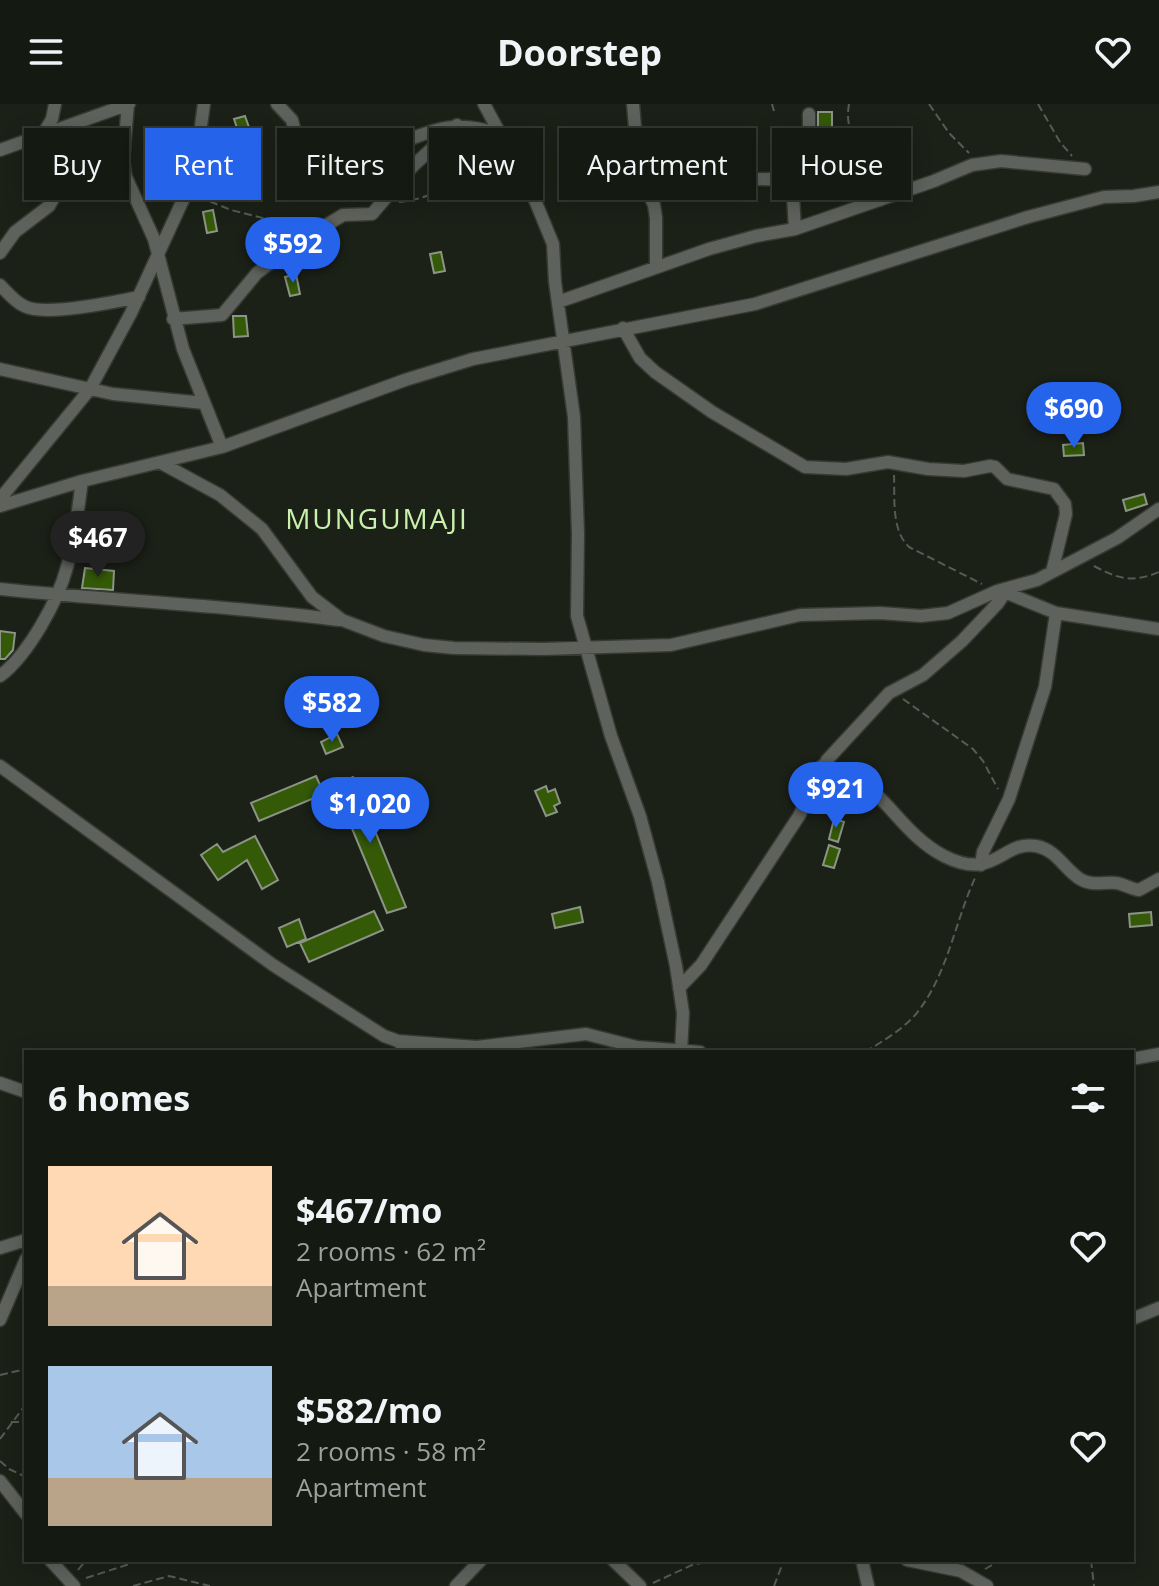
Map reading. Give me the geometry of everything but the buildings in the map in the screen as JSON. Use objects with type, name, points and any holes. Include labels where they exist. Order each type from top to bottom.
[{"type":"street","points":[[46,128],[52,119],[55,104]]},
{"type":"street","points":[[61,128],[129,104],[124,168],[158,256],[173,319],[222,447]]},
{"type":"street","points":[[201,128],[204,104]]},
{"type":"street","points":[[277,104],[292,120],[302,160],[356,146],[362,147],[368,154],[377,154],[422,135],[461,125],[473,128]]},
{"type":"street","points":[[484,104],[495,128]]},
{"type":"street","points":[[633,104],[635,128]]},
{"type":"street","points":[[809,114],[809,128]]},
{"type":"street","points":[[173,319],[222,315],[267,264],[316,231],[343,215],[372,214],[413,166],[461,125]]},
{"type":"street","points":[[0,150],[24,141]]},
{"type":"street","points":[[911,188],[984,162],[1085,169]]},
{"type":"street","points":[[0,506],[82,481],[222,447],[405,380],[473,359],[755,304],[1028,217],[1104,197],[1159,192]]},
{"type":"street","points":[[0,253],[15,232],[52,200]]},
{"type":"street","points":[[0,499],[90,389],[139,297],[183,200]]},
{"type":"street","points":[[534,200],[553,244],[574,417],[577,616],[652,859],[676,966],[683,1013],[680,1050]]},
{"type":"street","points":[[651,200],[656,218],[656,266]]},
{"type":"street","points":[[793,200],[795,229]]},
{"type":"street","points":[[558,302],[656,266],[756,236],[795,229],[880,200]]},
{"type":"street","points":[[0,285],[20,304],[41,310],[139,297]]},
{"type":"street","points":[[623,328],[640,358],[655,372],[712,412],[805,467],[846,469],[894,462],[928,469],[964,471],[995,467],[1007,479],[1054,489],[1065,504],[1066,514],[1052,572]]},
{"type":"street","points":[[0,369],[148,399],[204,403]]},
{"type":"street","points":[[161,463],[220,495],[262,529],[312,597],[342,620],[372,633],[424,645],[485,649],[671,645],[800,615],[935,615],[952,612],[1037,580],[1117,538],[1159,509]]},
{"type":"street","points":[[0,676],[16,662],[56,595],[67,568],[82,481]]},
{"type":"street","points":[[0,589],[342,620]]},
{"type":"street","points":[[1004,591],[1056,613],[1159,629]]},
{"type":"street","points":[[679,988],[701,965],[799,816],[822,766],[889,693],[936,665],[983,620],[1004,591]]},
{"type":"street","points":[[981,865],[983,852],[1007,804],[1045,687],[1056,613]]},
{"type":"street","points":[[0,766],[273,965],[384,1036],[398,1041],[477,1047],[586,1034],[637,1047],[669,1050]]},
{"type":"street","points":[[822,766],[852,776],[876,791],[913,833],[940,854],[967,865],[981,865],[1026,846],[1036,846],[1055,854],[1072,872],[1090,883],[1117,883],[1139,890],[1159,879]]},
{"type":"street","points":[[398,1041],[408,1050]]},
{"type":"street","points":[[1134,1059],[1159,1054]]},
{"type":"street","points":[[0,1083],[24,1091]]},
{"type":"street","points":[[0,1248],[24,1241]]},
{"type":"street","points":[[0,1320],[24,1264]]},
{"type":"street","points":[[1134,1318],[1159,1308]]},
{"type":"street","points":[[0,1481],[24,1511]]},
{"type":"street","points":[[52,1562],[71,1582]]},
{"type":"street","points":[[456,1586],[479,1562]]},
{"type":"street","points":[[615,1562],[637,1584]]},
{"type":"street","points":[[862,1562],[868,1586]]},
{"type":"street","points":[[919,1562],[949,1567],[987,1586]]},
{"type":"path","points":[[772,104],[774,111]]},
{"type":"path","points":[[849,104],[848,119],[852,128]]},
{"type":"path","points":[[929,104],[962,148],[984,162]]},
{"type":"path","points":[[1038,104],[1060,142],[1085,169]]},
{"type":"path","points":[[382,204],[421,198],[453,179],[463,163],[461,125]]},
{"type":"path","points":[[205,200],[231,210],[316,231]]},
{"type":"path","points":[[894,462],[896,521],[902,540],[909,547],[1004,591]]},
{"type":"path","points":[[1079,558],[1129,581],[1159,572]]},
{"type":"path","points":[[889,693],[917,707],[973,749],[1007,804]]},
{"type":"path","points":[[868,1050],[898,1031],[926,999],[951,946],[961,910],[981,865]]},
{"type":"path","points":[[0,1375],[24,1369]]},
{"type":"path","points":[[0,1439],[24,1406]]},
{"type":"path","points":[[11,1422],[24,1422]]},
{"type":"path","points":[[0,1461],[24,1476]]},
{"type":"path","points":[[71,1582],[85,1562]]},
{"type":"path","points":[[71,1582],[136,1562]]},
{"type":"path","points":[[637,1584],[646,1585],[706,1562]]},
{"type":"path","points":[[774,1586],[783,1562]]},
{"type":"path","points":[[968,1575],[999,1562]]},
{"type":"path","points":[[1091,1562],[1094,1586]]},
{"type":"path","points":[[133,1586],[169,1576],[210,1586]]},
{"type":"district","name":"MUNGUMAJI","points":[[377,519]]}]
